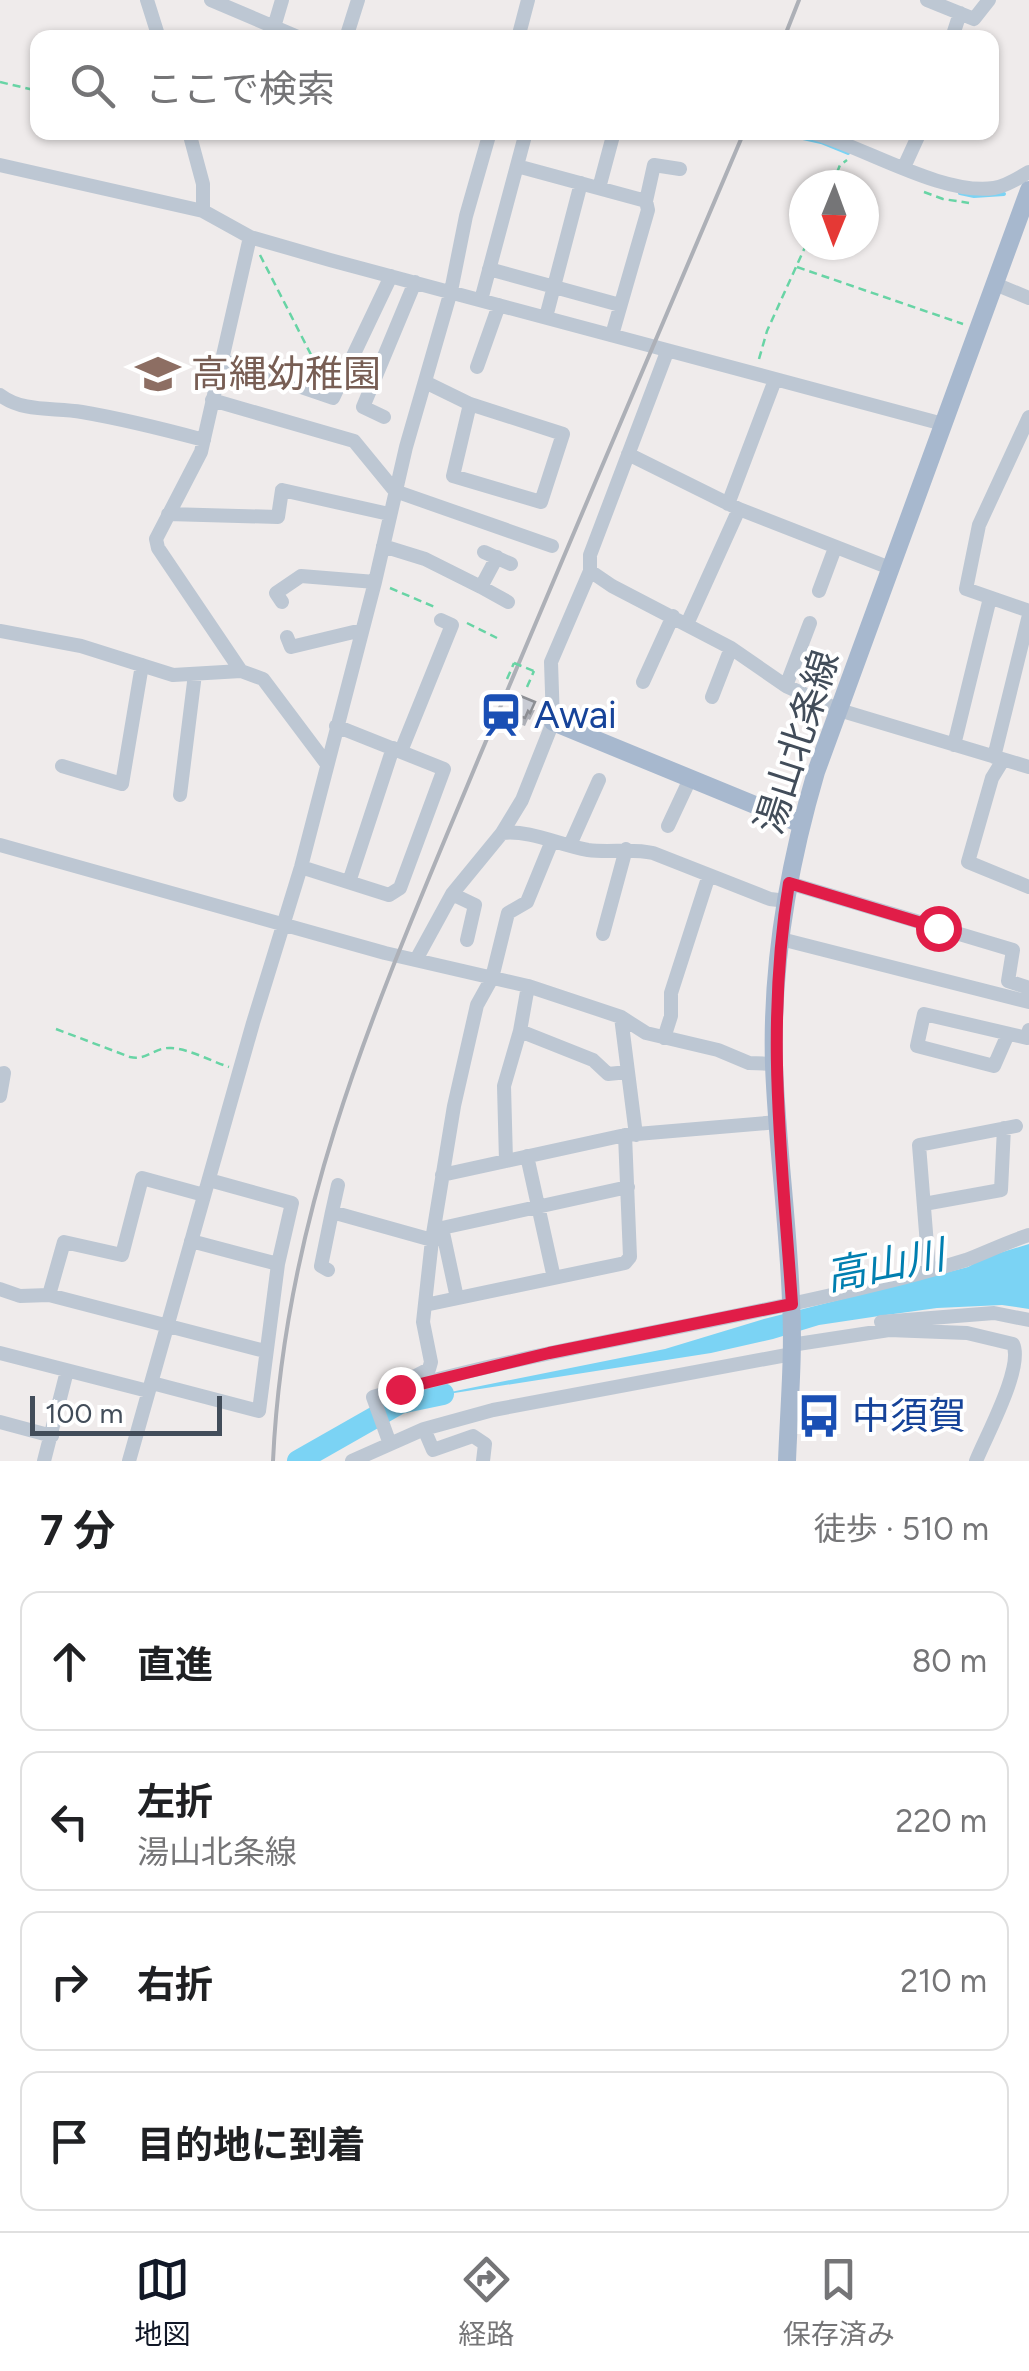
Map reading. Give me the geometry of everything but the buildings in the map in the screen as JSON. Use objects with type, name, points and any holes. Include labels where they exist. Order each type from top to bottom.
[{"type":"main road","name":"湯山北条線","points":[[787,1461],[792,1307],[774,1064],[787,892],[801,824],[838,710],[1029,190]]},
{"type":"main road","points":[[552,722],[801,824]]},
{"type":"street","points":[[148,0],[157,30]]},
{"type":"street","points":[[211,0],[281,30]]},
{"type":"street","points":[[274,27],[282,0]]},
{"type":"street","points":[[349,30],[358,0]]},
{"type":"street","points":[[520,30],[528,0]]},
{"type":"street","points":[[927,0],[974,19],[989,0]]},
{"type":"street","points":[[955,30],[960,13]]},
{"type":"street","points":[[191,140],[203,184],[203,211]]},
{"type":"street","points":[[130,1461],[300,867],[488,140]]},
{"type":"street","points":[[481,300],[524,140]]},
{"type":"street","points":[[599,188],[612,140]]},
{"type":"street","points":[[839,140],[962,188],[1004,185],[1029,172]]},
{"type":"street","points":[[904,167],[916,140]]},
{"type":"street","points":[[612,335],[648,210],[646,201],[654,165],[680,169]]},
{"type":"street","points":[[0,166],[203,211],[250,237],[943,424]]},
{"type":"street","points":[[517,166],[646,201]]},
{"type":"street","points":[[546,317],[580,183]]},
{"type":"street","points":[[242,671],[158,548],[156,539],[204,440],[250,237]]},
{"type":"street","points":[[489,269],[620,305]]},
{"type":"street","points":[[222,360],[333,398],[391,276]]},
{"type":"street","points":[[384,417],[363,406],[415,282]]},
{"type":"street","points":[[995,284],[1029,298]]},
{"type":"street","points":[[477,367],[498,304]]},
{"type":"street","points":[[417,958],[452,894],[502,832],[522,800],[552,722],[551,662],[590,571],[590,555],[667,352]]},
{"type":"street","points":[[642,682],[680,620],[734,506],[775,380]]},
{"type":"street","points":[[425,382],[470,404],[563,434],[541,502],[453,476],[470,404]]},
{"type":"street","points":[[0,395],[11,404],[94,414],[204,440]]},
{"type":"street","points":[[212,400],[354,442],[395,491],[552,546]]},
{"type":"street","points":[[1029,418],[979,525],[966,589],[1029,613],[999,759],[968,862],[1029,887]]},
{"type":"street","points":[[628,454],[734,506],[890,568]]},
{"type":"street","points":[[168,514],[278,517],[282,490],[389,514]]},
{"type":"street","points":[[383,546],[425,559],[508,602]]},
{"type":"street","points":[[819,591],[835,548]]},
{"type":"street","points":[[482,588],[497,558]]},
{"type":"street","points":[[590,571],[731,648],[786,686],[838,710],[1029,767]]},
{"type":"street","points":[[282,602],[276,593],[301,576],[375,582]]},
{"type":"street","points":[[954,745],[990,598]]},
{"type":"street","points":[[349,882],[397,749],[452,625],[440,620]]},
{"type":"street","points":[[786,686],[810,623]]},
{"type":"street","points":[[287,637],[290,648],[362,630]]},
{"type":"street","points":[[0,632],[81,646],[173,675],[242,671],[262,678],[326,763]]},
{"type":"street","points":[[712,697],[731,648]]},
{"type":"street","points":[[62,766],[122,784],[142,666]]},
{"type":"street","points":[[180,795],[196,674]]},
{"type":"street","points":[[300,867],[390,895],[400,888],[444,769],[336,726]]},
{"type":"street","points":[[668,826],[690,779]]},
{"type":"street","points":[[570,845],[599,780]]},
{"type":"street","points":[[502,832],[521,831],[588,850],[653,853],[770,899],[787,892],[1013,950],[1008,982],[1029,988]]},
{"type":"street","points":[[374,1401],[430,1369],[423,1322],[454,1106],[478,1004],[492,978],[508,913],[526,902],[552,841]]},
{"type":"street","points":[[0,845],[284,926],[528,986],[621,1017],[646,1033],[718,1050],[749,1063],[774,1064]]},
{"type":"street","points":[[603,934],[626,849]]},
{"type":"street","points":[[664,1038],[671,1016],[671,993],[709,875]]},
{"type":"street","points":[[452,894],[475,905],[467,940]]},
{"type":"street","points":[[781,939],[1029,1002]]},
{"type":"street","points":[[506,1160],[504,1086],[528,986]]},
{"type":"street","points":[[1008,1034],[994,1066],[917,1046],[924,1014],[1027,1038],[1029,1030]]},
{"type":"street","points":[[425,1305],[618,1265],[630,1257],[628,1072],[621,1017]]},
{"type":"street","points":[[520,1031],[593,1060],[608,1074],[628,1072]]},
{"type":"street","points":[[0,1074],[4,1074],[0,1096]]},
{"type":"street","points":[[442,1176],[630,1135],[778,1122]]},
{"type":"street","points":[[924,1204],[1001,1190],[1010,1127],[920,1145],[924,1204],[929,1270]]},
{"type":"street","points":[[527,1156],[554,1278]]},
{"type":"street","points":[[49,1295],[64,1242],[122,1256],[142,1178],[204,1195]]},
{"type":"street","points":[[0,1354],[259,1411],[278,1264],[292,1203],[209,1180]]},
{"type":"street","points":[[328,1270],[321,1266],[338,1185]]},
{"type":"street","points":[[458,1298],[442,1228],[628,1188]]},
{"type":"street","points":[[332,1212],[432,1240]]},
{"type":"street","points":[[374,1401],[549,1353],[792,1307],[969,1258],[1029,1235]]},
{"type":"street","points":[[191,1241],[278,1264]]},
{"type":"street","points":[[0,1289],[20,1296],[49,1295],[265,1351]]},
{"type":"street","points":[[791,1346],[821,1330],[893,1321],[994,1314],[1029,1320]]},
{"type":"street","points":[[352,1461],[389,1440],[494,1410],[791,1346],[889,1330],[966,1333],[1013,1344],[1014,1370],[976,1461]]},
{"type":"street","points":[[44,1461],[67,1371]]},
{"type":"street","points":[[374,1401],[389,1440]]},
{"type":"street","points":[[0,1422],[52,1436]]},
{"type":"street","points":[[424,1429],[433,1450],[473,1436],[485,1444],[483,1461]]},
{"type":"path","points":[[0,82],[30,89]]},
{"type":"path","points":[[250,237],[333,398]]},
{"type":"path","points":[[754,375],[767,330],[800,260]]},
{"type":"path","points":[[797,266],[978,329]]},
{"type":"path","points":[[507,680],[515,661],[534,669],[526,688]]},
{"type":"path","points":[[56,1029],[140,1060],[160,1049],[174,1048],[240,1071]]},
{"type":"water","points":[[1029,1244],[1029,1309],[1002,1305],[937,1308],[879,1316],[819,1325],[711,1353],[416,1399],[665,1349],[764,1319],[968,1267],[986,1257]]},
{"type":"waterway","points":[[812,140],[848,153]]},
{"type":"waterway","points":[[960,193],[1004,194]]},
{"type":"waterway","name":"高山川","points":[[298,1461],[400,1403],[443,1394]]},
{"type":"railway","points":[[787,30],[799,0]]},
{"type":"railway","points":[[273,1461],[281,1367],[296,1276],[318,1188],[374,1017],[478,760],[741,140]]},
{"type":"place","name":"高縄幼稚園","points":[[158,374]]},
{"type":"place","name":"Awai","points":[[501,715]]},
{"type":"place","name":"中須賀","points":[[819,1416]]},
{"type":"route","points":[[400,1389],[549,1353],[792,1304],[774,1064],[776,984],[789,883],[938,928]]}]
